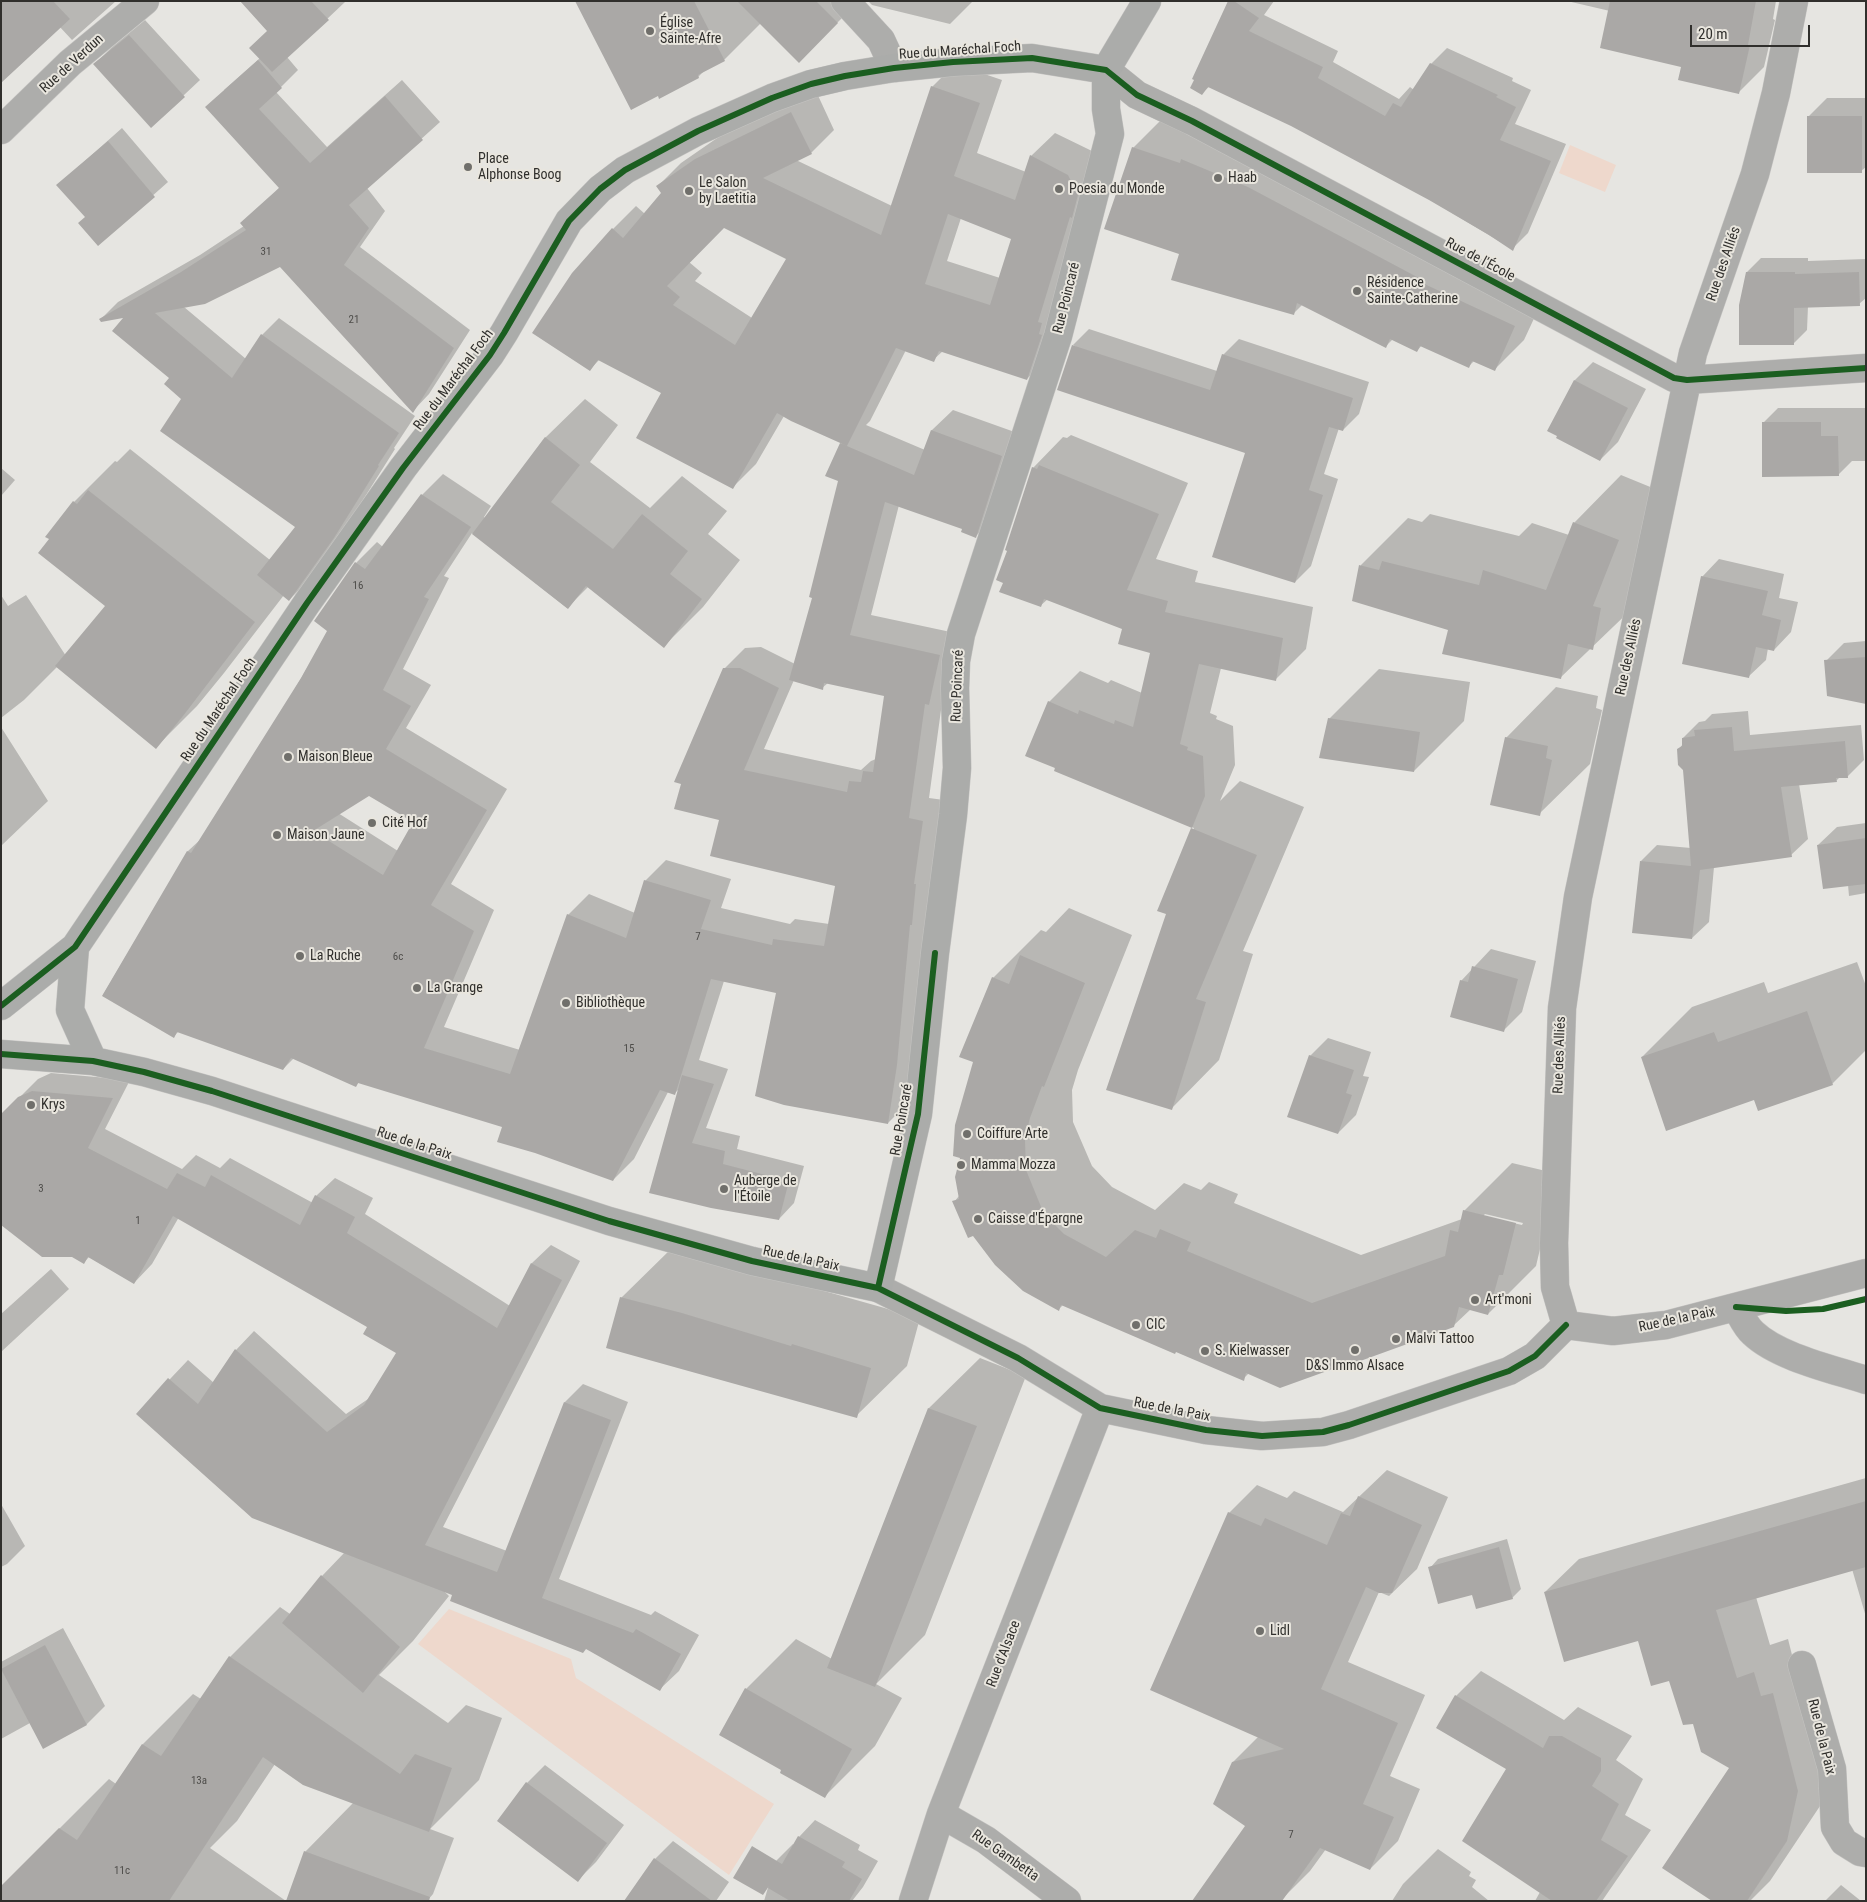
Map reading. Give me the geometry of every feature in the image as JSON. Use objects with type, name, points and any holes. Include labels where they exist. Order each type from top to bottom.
[{"type":"street","name":"Rue de Verdun","points":[[1,130],[70,63],[146,1]]},
{"type":"street","points":[[845,1],[881,40],[894,68]]},
{"type":"street","points":[[1106,70],[1148,1]]},
{"type":"street","name":"Rue des Alliés","points":[[1566,1326],[1556,1287],[1554,1243],[1562,1008],[1578,897],[1693,353],[1755,174],[1776,93],[1794,1]]},
{"type":"street","name":"Rue du Maréchal Foch","points":[[1,1006],[75,947],[307,604],[403,468],[490,355],[569,221],[600,189],[625,170],[698,131],[772,98],[811,84],[845,76],[894,68],[953,62],[1032,58],[1106,70]]},
{"type":"street","name":"Rue de l'École","points":[[1106,70],[1137,95],[1200,125],[1674,378],[1687,380],[1866,368]]},
{"type":"street","name":"Rue Poincaré","points":[[878,1288],[918,1114],[934,962],[954,806],[957,768],[956,661],[961,634],[1058,336],[1110,134],[1106,108],[1106,70]]},
{"type":"street","name":"Rue du Maréchal Foch","points":[[75,947],[70,1010],[93,1061]]},
{"type":"street","name":"Rue de la Paix","points":[[1,1054],[93,1061],[144,1072],[212,1091],[610,1221],[752,1261],[878,1288],[1018,1358],[1100,1408],[1206,1430],[1262,1436],[1323,1432],[1509,1371],[1535,1356],[1566,1326],[1613,1331],[1666,1325],[1866,1273]]},
{"type":"street","points":[[1736,1307],[1750,1331],[1784,1353],[1866,1380]]},
{"type":"street","name":"Rue d'Alsace","points":[[913,1901],[942,1814],[1100,1408]]},
{"type":"street","name":"Rue de la Paix","points":[[1802,1666],[1832,1769],[1835,1827],[1844,1842],[1866,1854]]},
{"type":"street","name":"Rue Gambetta","points":[[942,1814],[986,1840],[1067,1901]]},
{"type":"shaded area","points":[[1570,145],[1616,165],[1605,192],[1559,173]]},
{"type":"shaded area","points":[[449,1609],[571,1659],[576,1678],[774,1804],[729,1875],[418,1644]]},
{"type":"building","points":[[1,1],[53,1],[70,19],[1,83]]},
{"type":"building","points":[[240,1],[311,1],[329,20],[272,72],[249,48],[267,31]]},
{"type":"building","name":"Église Sainte-Afre","points":[[575,1],[694,1],[725,61],[698,75],[699,78],[659,99],[658,96],[631,110]]},
{"type":"building","points":[[737,1],[816,1],[838,23],[799,63]]},
{"type":"building","points":[[1228,1],[1234,1],[1259,18],[1249,31],[1323,67],[1318,78],[1385,116],[1393,103],[1401,107],[1430,63],[1498,95],[1496,97],[1516,107],[1500,140],[1551,161],[1513,251],[1429,200],[1291,126],[1208,87],[1202,95],[1190,88],[1194,80],[1192,79]]},
{"type":"building","points":[[1610,1],[1756,1],[1748,45],[1750,45],[1739,94],[1678,80],[1681,67],[1600,48]]},
{"type":"building","points":[[129,35],[185,97],[151,128],[93,64]]},
{"type":"building","points":[[258,60],[282,88],[259,109],[310,163],[385,96],[423,140],[349,205],[369,228],[344,265],[454,348],[413,413],[280,267],[205,304],[155,313],[232,378],[261,334],[399,433],[334,538],[289,601],[257,575],[295,527],[160,431],[181,399],[164,384],[169,378],[112,331],[123,318],[101,322],[99,319],[181,272],[246,230],[240,223],[279,188],[205,107]]},
{"type":"building","points":[[931,86],[980,103],[954,176],[1015,200],[1030,155],[1068,175],[1078,195],[1038,322],[1042,323],[1039,334],[1042,335],[1027,380],[939,351],[934,362],[896,348],[847,446],[777,413],[733,489],[636,438],[661,393],[598,360],[590,371],[532,333],[572,273],[612,228],[623,238],[661,193],[656,186],[695,159],[791,112],[812,154],[763,178],[881,235]],"holes":[[[948,214],[1011,239],[990,305],[925,284]],[[724,228],[786,259],[735,345],[673,305],[680,297],[667,286]]]},
{"type":"building","points":[[1807,116],[1862,116],[1862,173],[1807,173]]},
{"type":"building","points":[[108,141],[155,197],[98,246],[78,223],[85,217],[56,185]]},
{"type":"building","points":[[1132,147],[1180,163],[1181,159],[1248,187],[1419,278],[1418,281],[1515,326],[1495,371],[1472,361],[1469,368],[1420,346],[1417,352],[1390,339],[1386,348],[1297,303],[1294,315],[1171,280],[1179,254],[1104,229]]},
{"type":"building","points":[[1746,272],[1795,272],[1795,274],[1859,272],[1860,306],[1794,308],[1794,345],[1739,345],[1739,305]]},
{"type":"building","points":[[1072,345],[1210,390],[1222,354],[1353,398],[1343,431],[1329,427],[1309,490],[1323,495],[1295,583],[1212,557],[1245,453],[1057,390]]},
{"type":"building","points":[[1574,380],[1628,408],[1600,461],[1556,438],[1557,436],[1547,431]]},
{"type":"building","points":[[1762,422],[1821,422],[1821,436],[1838,436],[1839,476],[1762,477]]},
{"type":"building","points":[[931,430],[1002,456],[976,538],[961,532],[962,529],[885,502],[850,635],[940,655],[929,705],[925,704],[909,818],[923,821],[914,884],[916,884],[912,925],[910,925],[897,1065],[888,1124],[784,1105],[755,1096],[776,993],[711,979],[675,1095],[660,1090],[613,1181],[535,1153],[497,1142],[502,1127],[358,1083],[356,1087],[291,1058],[283,1070],[177,1032],[174,1038],[102,996],[187,851],[191,853],[301,678],[327,631],[314,621],[355,562],[365,569],[421,494],[471,527],[424,597],[429,599],[383,690],[411,706],[386,749],[487,810],[431,905],[474,931],[424,1048],[510,1074],[567,914],[626,938],[644,880],[711,900],[701,929],[772,945],[773,939],[824,946],[835,886],[710,856],[719,820],[674,809],[681,784],[674,782],[723,668],[740,668],[779,688],[744,770],[847,792],[849,781],[861,782],[863,771],[873,772],[884,696],[824,683],[823,690],[789,680],[812,598],[809,597],[838,481],[825,476],[840,443],[914,475]],"holes":[[[369,796],[413,822],[383,875],[313,831]]]},
{"type":"building","points":[[545,437],[580,465],[551,502],[613,549],[642,514],[688,551],[670,574],[702,599],[664,648],[586,586],[568,609],[472,534]]},
{"type":"building","points":[[1039,465],[1159,514],[1127,590],[1168,601],[1165,612],[1283,638],[1276,681],[1199,664],[1180,744],[1188,747],[1187,750],[1203,756],[1205,796],[1192,828],[1054,771],[1055,768],[1025,756],[1048,701],[1078,714],[1079,710],[1114,724],[1115,720],[1133,727],[1150,653],[1118,644],[1122,629],[1044,599],[1041,607],[999,592],[1003,583],[996,580],[1007,551],[1005,550],[1032,467],[1037,469]]},
{"type":"building","points":[[88,490],[255,622],[156,749],[55,666],[105,606],[38,553],[49,539],[45,537],[73,501],[77,504]]},
{"type":"building","points":[[1573,522],[1619,540],[1593,606],[1601,608],[1593,650],[1568,644],[1561,679],[1442,654],[1448,630],[1352,601],[1359,565],[1379,570],[1382,561],[1479,585],[1483,570],[1546,590]]},
{"type":"building","points":[[1701,576],[1768,591],[1762,615],[1781,620],[1774,651],[1756,647],[1749,678],[1682,664]]},
{"type":"building","points":[[1866,657],[1866,704],[1827,696],[1824,660]]},
{"type":"building","points":[[1328,718],[1420,732],[1414,772],[1319,758]]},
{"type":"building","points":[[1732,727],[1734,751],[1845,741],[1848,778],[1836,778],[1837,782],[1781,787],[1792,857],[1700,870],[1692,939],[1632,933],[1640,861],[1691,866],[1683,770],[1678,765],[1677,749],[1682,746],[1682,738],[1695,736],[1694,730]]},
{"type":"building","points":[[1505,737],[1548,746],[1546,758],[1552,760],[1540,816],[1490,805]]},
{"type":"building","points":[[1191,828],[1257,855],[1196,999],[1206,1002],[1172,1110],[1106,1090],[1166,914],[1157,911]]},
{"type":"building","points":[[1866,838],[1866,884],[1823,889],[1817,845]]},
{"type":"building","points":[[1020,955],[1085,983],[1044,1087],[1042,1086],[1030,1118],[1025,1139],[1026,1170],[1044,1214],[1064,1234],[1106,1257],[1135,1230],[1156,1238],[1160,1229],[1191,1242],[1187,1251],[1312,1303],[1445,1256],[1450,1230],[1458,1232],[1463,1210],[1516,1223],[1503,1275],[1499,1275],[1488,1315],[1459,1307],[1454,1327],[1280,1388],[1246,1373],[1244,1381],[1176,1352],[1175,1354],[1061,1305],[1059,1311],[1023,1291],[995,1265],[973,1236],[968,1238],[952,1201],[959,1199],[955,1177],[960,1158],[953,1156],[955,1125],[973,1062],[959,1057],[992,977],[1009,984]]},
{"type":"building","points":[[1472,966],[1518,979],[1504,1032],[1450,1017],[1460,980],[1468,982]]},
{"type":"building","points":[[1807,1011],[1833,1085],[1758,1111],[1754,1100],[1666,1131],[1641,1057],[1714,1032],[1718,1042]]},
{"type":"building","points":[[1309,1055],[1354,1070],[1346,1093],[1352,1095],[1338,1134],[1287,1117]]},
{"type":"building","points":[[682,1075],[714,1084],[692,1143],[725,1151],[723,1164],[789,1181],[779,1220],[711,1208],[649,1193]]},
{"type":"building","points":[[32,1091],[113,1098],[88,1148],[167,1189],[177,1173],[205,1187],[211,1175],[300,1225],[315,1195],[355,1217],[347,1233],[497,1328],[531,1263],[562,1280],[425,1545],[497,1572],[564,1402],[611,1420],[542,1598],[633,1633],[636,1629],[681,1654],[660,1691],[586,1649],[583,1653],[450,1601],[452,1595],[252,1518],[136,1414],[168,1378],[198,1404],[235,1349],[327,1432],[364,1405],[396,1353],[363,1334],[367,1327],[173,1216],[134,1284],[88,1257],[84,1264],[72,1257],[42,1257],[1,1225],[1,1114],[18,1097]]},
{"type":"building","points":[[620,1297],[682,1313],[791,1346],[792,1344],[871,1368],[857,1418],[606,1348]]},
{"type":"building","points":[[928,1408],[977,1426],[875,1687],[827,1668]]},
{"type":"building","points":[[1358,1496],[1422,1525],[1392,1593],[1379,1593],[1366,1587],[1321,1689],[1398,1723],[1363,1804],[1394,1817],[1370,1870],[1320,1848],[1282,1901],[1192,1901],[1245,1826],[1213,1804],[1232,1762],[1284,1749],[1150,1690],[1228,1512],[1261,1526],[1265,1518],[1327,1545],[1341,1513],[1350,1516]]},
{"type":"building","points":[[1866,1501],[1866,1567],[1716,1610],[1737,1678],[1754,1672],[1761,1696],[1773,1693],[1798,1791],[1787,1841],[1747,1901],[1712,1901],[1662,1868],[1729,1768],[1701,1752],[1693,1724],[1683,1725],[1669,1681],[1651,1686],[1638,1641],[1564,1662],[1544,1592]]},
{"type":"building","points":[[1499,1547],[1513,1599],[1476,1609],[1472,1595],[1438,1604],[1428,1567]]},
{"type":"building","points":[[321,1575],[400,1647],[363,1693],[282,1623]]},
{"type":"building","points":[[45,1645],[87,1725],[43,1749],[1,1669]]},
{"type":"building","points":[[229,1656],[400,1774],[415,1754],[452,1768],[429,1832],[303,1785],[263,1757],[169,1901],[1,1901],[1,1886],[59,1828],[77,1840],[142,1744],[161,1756]]},
{"type":"building","points":[[745,1688],[852,1749],[825,1798],[780,1773],[781,1770],[719,1735]]},
{"type":"building","points":[[1455,1695],[1543,1748],[1549,1736],[1562,1736],[1601,1758],[1601,1771],[1592,1786],[1619,1804],[1601,1840],[1628,1856],[1596,1901],[1552,1901],[1462,1841],[1506,1769],[1436,1728]]},
{"type":"building","points":[[526,1782],[607,1843],[578,1882],[497,1821]]},
{"type":"building","points":[[798,1836],[845,1862],[842,1867],[862,1879],[849,1901],[790,1901],[768,1888],[769,1886],[763,1895],[733,1878],[752,1846],[782,1864]]},
{"type":"building","points":[[304,1851],[430,1897],[429,1901],[286,1901]]},
{"type":"building","points":[[654,1858],[712,1901],[624,1901]]},
{"type":"cycle path","points":[[1,1006],[75,947],[307,603],[403,468],[490,355],[569,221],[600,189],[625,170],[698,131],[772,98],[811,84],[894,68],[953,62],[1032,58],[1106,70],[1137,95],[1192,121],[1674,378],[1687,380],[1866,368]]},
{"type":"cycle path","points":[[878,1288],[918,1114],[935,953]]},
{"type":"cycle path","points":[[1,1054],[93,1061],[144,1072],[212,1091],[609,1221],[752,1261],[878,1288],[1018,1358],[1100,1408],[1206,1430],[1262,1436],[1323,1432],[1349,1425],[1509,1371],[1535,1356],[1566,1325]]},
{"type":"cycle path","points":[[1736,1307],[1786,1311],[1823,1309],[1866,1299]]},
{"type":"place","name":"Église Sainte-Afre","points":[[650,31]]},
{"type":"place","name":"Place Alphonse Boog","points":[[468,167]]},
{"type":"place","name":"Haab","points":[[1218,178]]},
{"type":"place","name":"Poesia du Monde","points":[[1059,189]]},
{"type":"place","name":"Le Salon by Laetitia","points":[[689,191]]},
{"type":"place","name":"Résidence Sainte-Catherine","points":[[1357,291]]},
{"type":"place","name":"Maison Bleue","points":[[288,757]]},
{"type":"place","name":"Cité Hof","points":[[372,823]]},
{"type":"place","name":"Maison Jaune","points":[[277,835]]},
{"type":"place","name":"La Ruche","points":[[300,956]]},
{"type":"place","name":"La Grange","points":[[417,988]]},
{"type":"place","name":"Bibliothèque","points":[[566,1003]]},
{"type":"place","name":"Krys","points":[[31,1105]]},
{"type":"place","name":"Coiffure Arte","points":[[967,1134]]},
{"type":"place","name":"Mamma Mozza","points":[[961,1165]]},
{"type":"place","name":"Auberge de l'Étoile","points":[[724,1189]]},
{"type":"place","name":"Caisse d'Épargne","points":[[978,1219]]},
{"type":"place","name":"Art'moni","points":[[1475,1300]]},
{"type":"place","name":"CIC","points":[[1136,1325]]},
{"type":"place","name":"Malvi Tattoo","points":[[1396,1339]]},
{"type":"place","name":"D&S Immo Alsace","points":[[1355,1350]]},
{"type":"place","name":"S. Kielwasser","points":[[1205,1351]]},
{"type":"place","name":"Lidl","points":[[1260,1631]]}]
